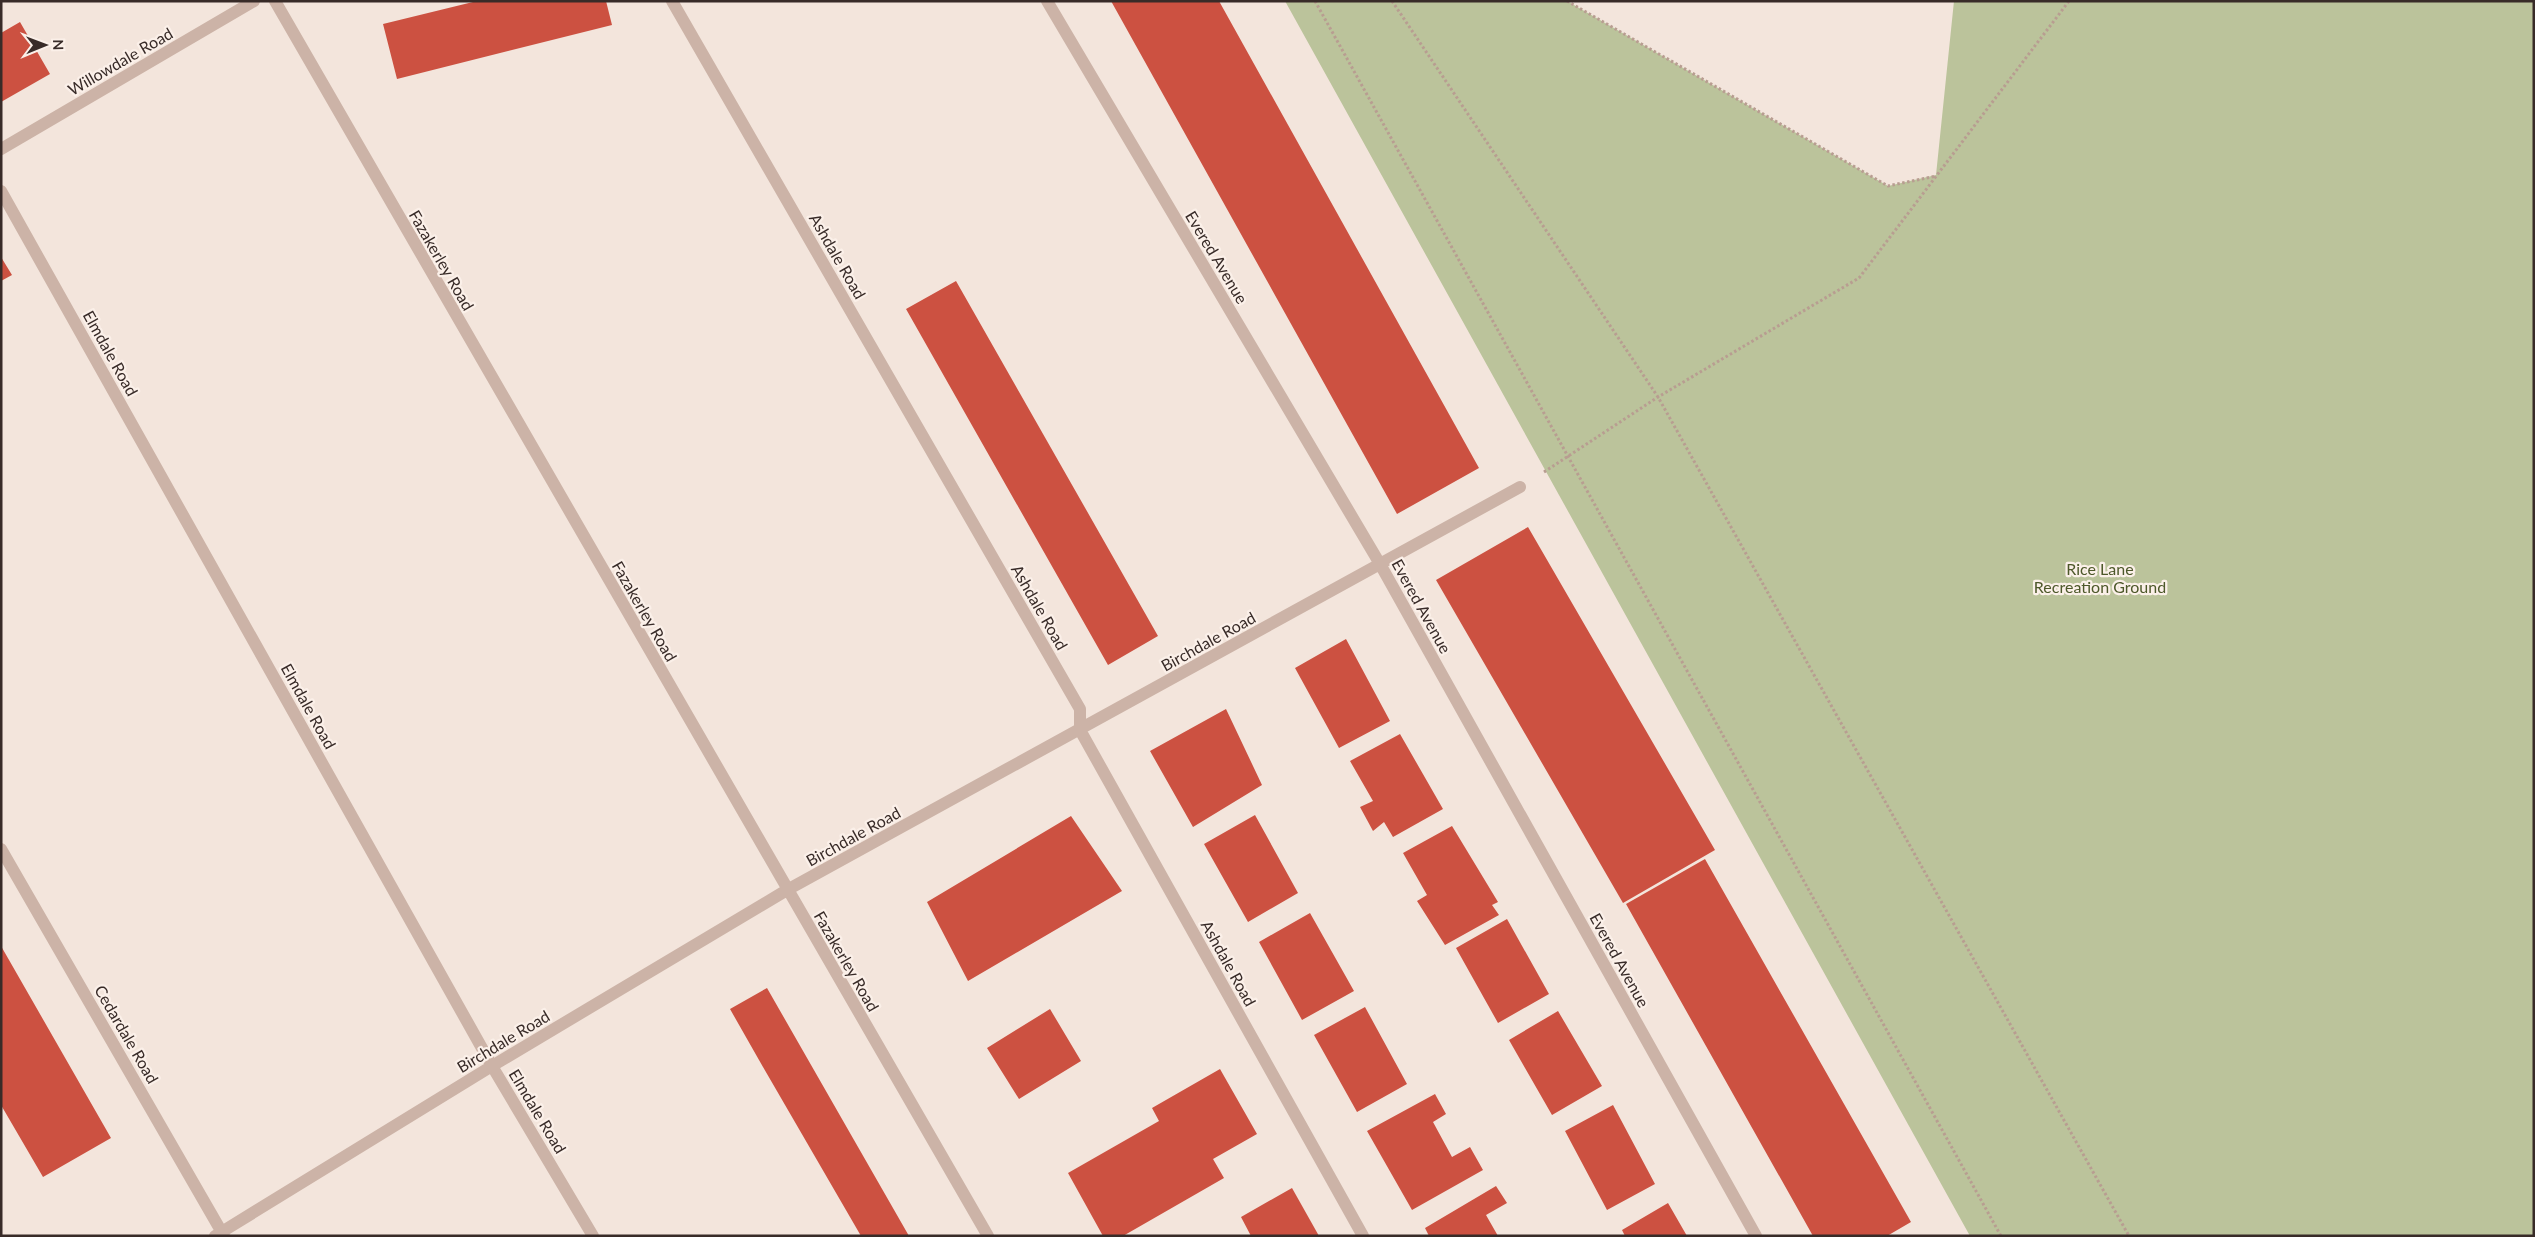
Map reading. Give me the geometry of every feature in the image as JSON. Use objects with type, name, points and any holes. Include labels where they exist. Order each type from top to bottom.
[{"type":"street","name":"Willowdale Road","points":[[1,149],[254,1]]},
{"type":"street","name":"Fazakerley Road","points":[[275,1],[988,1236]]},
{"type":"street","name":"Ashdale Road","points":[[672,1],[1080,709],[1080,730],[1363,1236]]},
{"type":"street","name":"Evered Avenue","points":[[1046,1],[1380,564],[1756,1236]]},
{"type":"street","name":"Elmdale Road","points":[[1,191],[492,1066],[593,1236]]},
{"type":"street","name":"Birchdale Road","points":[[220,1234],[492,1066],[787,890],[1520,487]]},
{"type":"street","name":"Cedardale Road","points":[[1,849],[220,1234]]},
{"type":"path","points":[[1315,1],[2001,1236]]},
{"type":"path","points":[[1392,1],[1658,398],[2129,1236]]},
{"type":"path","points":[[1567,1],[1888,186],[1936,176]]},
{"type":"path","points":[[1520,487],[1658,398],[1859,278],[2069,1]]},
{"type":"green space","name":"Rice Lane Recreation Ground","points":[[1285,1],[1567,1],[1888,186],[1936,175],[1954,1],[2534,1],[2534,1236],[1970,1236]]},
{"type":"building","points":[[477,1],[606,1],[612,25],[397,79],[383,24]]},
{"type":"building","points":[[1111,1],[1219,1],[1479,468],[1397,514]]},
{"type":"building","points":[[20,22],[50,74],[1,102],[1,33]]},
{"type":"building","points":[[1,257],[12,275],[1,281]]},
{"type":"building","points":[[956,281],[1158,636],[1108,665],[906,309]]},
{"type":"building","points":[[1528,527],[1715,850],[1623,903],[1436,580]]},
{"type":"building","points":[[1346,639],[1390,721],[1339,748],[1295,668]]},
{"type":"building","points":[[1226,709],[1262,785],[1193,827],[1150,751]]},
{"type":"building","points":[[1400,734],[1443,809],[1393,837],[1384,822],[1373,831],[1360,807],[1373,801],[1350,761]]},
{"type":"building","points":[[1255,815],[1298,893],[1248,922],[1204,844]]},
{"type":"building","points":[[1071,816],[1122,891],[968,981],[927,902]]},
{"type":"building","points":[[1452,826],[1498,902],[1492,905],[1499,915],[1445,945],[1417,901],[1427,895],[1403,853]]},
{"type":"building","points":[[1705,859],[1911,1222],[1887,1236],[1813,1236],[1626,904]]},
{"type":"building","points":[[1310,913],[1354,991],[1302,1020],[1259,942]]},
{"type":"building","points":[[1507,919],[1549,994],[1498,1023],[1456,948]]},
{"type":"building","points":[[1,946],[111,1138],[43,1177],[1,1105]]},
{"type":"building","points":[[767,988],[909,1236],[861,1236],[759,1060],[730,1009]]},
{"type":"building","points":[[1365,1007],[1407,1084],[1357,1112],[1314,1035]]},
{"type":"building","points":[[1050,1009],[1081,1061],[1019,1099],[987,1048]]},
{"type":"building","points":[[1558,1011],[1602,1086],[1552,1115],[1509,1040]]},
{"type":"building","points":[[1220,1069],[1257,1134],[1213,1159],[1224,1178],[1123,1236],[1103,1236],[1068,1173],[1159,1121],[1152,1108]]},
{"type":"building","points":[[1435,1094],[1446,1114],[1433,1122],[1452,1157],[1470,1147],[1483,1170],[1412,1210],[1367,1131]]},
{"type":"building","points":[[1613,1105],[1655,1184],[1607,1210],[1565,1131]]},
{"type":"building","points":[[1496,1186],[1507,1203],[1486,1215],[1498,1236],[1429,1236],[1425,1228]]},
{"type":"building","points":[[1292,1188],[1319,1236],[1251,1236],[1241,1217]]},
{"type":"building","points":[[1668,1203],[1687,1236],[1625,1236],[1622,1230]]}]
